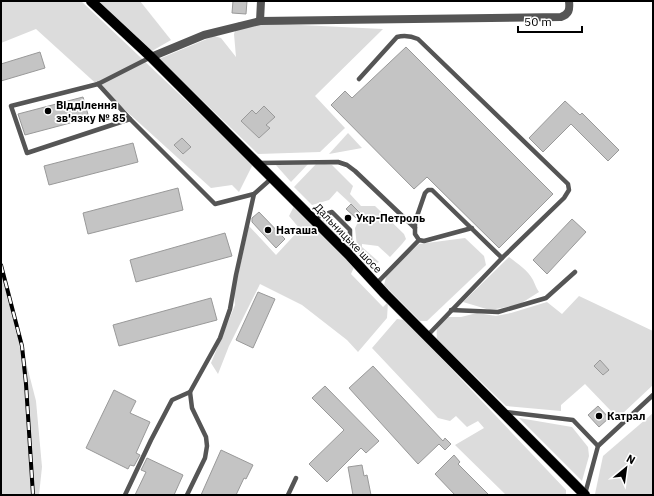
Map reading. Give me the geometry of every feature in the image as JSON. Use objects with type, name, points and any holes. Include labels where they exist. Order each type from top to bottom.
[{"type":"main road","name":"Дальницьке шосе","points":[[91,1],[151,57],[350,256],[585,495]]},
{"type":"street","points":[[260,21],[261,1]]},
{"type":"street","points":[[151,57],[204,35],[260,21],[561,18],[565,16],[570,9],[569,1]]},
{"type":"lane","points":[[359,79],[397,37],[404,35],[418,39],[568,184],[569,190],[564,198],[502,258],[427,336]]},
{"type":"lane","points":[[130,119],[27,153],[11,106],[98,84],[151,57]]},
{"type":"lane","points":[[98,84],[130,119],[215,204],[254,194],[272,178]]},
{"type":"lane","points":[[257,163],[338,162],[347,165],[415,228]]},
{"type":"lane","points":[[419,240],[416,234],[415,222],[425,193],[428,190],[432,190],[502,258]]},
{"type":"lane","points":[[187,495],[205,458],[207,446],[206,437],[192,408],[190,392],[220,338],[230,309],[237,268],[254,194]]},
{"type":"lane","points":[[313,219],[332,212],[350,230],[350,256]]},
{"type":"lane","points":[[419,240],[424,241],[472,228]]},
{"type":"lane","points":[[376,284],[419,240]]},
{"type":"lane","points":[[451,310],[498,312],[546,298],[575,272]]},
{"type":"lane","points":[[125,495],[172,400],[190,392]]},
{"type":"lane","points":[[585,495],[598,446],[653,395]]},
{"type":"lane","points":[[502,412],[573,420],[598,446]]},
{"type":"lane","points":[[288,495],[296,478]]},
{"type":"shaded area","points":[[1,1],[81,1],[253,164],[239,192],[232,185],[211,188],[36,29],[1,43]]},
{"type":"shaded area","points":[[98,1],[140,1],[171,40],[152,51]]},
{"type":"shaded area","points":[[238,22],[383,29],[315,96],[345,128],[320,152],[258,154],[159,59],[214,36],[221,38],[236,57],[234,34]]},
{"type":"shaded area","points":[[348,133],[362,148],[329,154]]},
{"type":"shaded area","points":[[309,163],[291,182],[275,164]]},
{"type":"shaded area","points":[[317,163],[332,165],[353,186],[350,194],[361,206],[375,206],[404,234],[406,239],[390,257],[378,246],[362,244],[362,247],[379,262],[371,266],[365,265],[358,256],[355,228],[362,214],[337,191],[329,200],[312,205],[294,187]]},
{"type":"shaded area","points":[[295,204],[355,265],[351,274],[383,307],[388,302],[387,318],[358,352],[347,340],[302,305],[260,284],[229,346],[218,374],[211,363],[235,305],[234,293],[249,226],[276,255],[300,229],[289,216]]},
{"type":"shaded area","points":[[323,216],[344,236],[346,243],[344,246],[322,224]]},
{"type":"shaded area","points":[[465,238],[484,256],[486,265],[427,321],[420,321],[384,285],[389,271],[419,244]]},
{"type":"shaded area","points":[[509,257],[528,273],[539,292],[520,304],[490,310],[463,302]]},
{"type":"shaded area","points":[[1,265],[36,401],[42,467],[39,495],[1,495]]},
{"type":"shaded area","points":[[579,296],[653,331],[653,385],[621,415],[611,411],[585,384],[561,405],[561,411],[506,406],[437,339],[438,327],[444,317],[461,317],[477,313],[496,316],[547,302],[562,314]]},
{"type":"shaded area","points":[[397,319],[405,320],[566,490],[566,495],[506,495],[455,445],[484,428],[478,421],[467,427],[456,416],[450,421],[438,418],[372,348]]},
{"type":"shaded area","points":[[653,413],[653,495],[596,495],[603,456]]},
{"type":"shaded area","points":[[519,418],[572,427],[588,447],[589,456],[582,481]]},
{"type":"building","points":[[233,1],[247,1],[246,14],[232,13]]},
{"type":"building","points":[[406,47],[553,194],[499,248],[427,177],[414,189],[331,105],[345,91],[352,98]]},
{"type":"building","points":[[40,52],[45,68],[1,81],[1,64]]},
{"type":"building","points":[[83,97],[89,118],[25,135],[18,114]]},
{"type":"building","points":[[565,101],[580,115],[582,113],[619,150],[608,161],[571,124],[543,152],[529,138]]},
{"type":"building","points":[[264,106],[275,117],[266,125],[270,128],[259,138],[241,121],[252,110],[256,114]]},
{"type":"building","points":[[182,138],[191,147],[183,154],[174,145]]},
{"type":"building","points":[[133,143],[138,162],[49,185],[44,166]]},
{"type":"building","points":[[178,188],[183,210],[88,234],[83,213]]},
{"type":"building","points":[[351,204],[360,213],[356,218],[346,209]]},
{"type":"building","name":"Наташа","points":[[259,212],[285,239],[276,248],[252,222],[252,218]]},
{"type":"building","points":[[572,219],[586,232],[547,274],[533,260]]},
{"type":"building","points":[[225,233],[232,256],[136,282],[130,260]]},
{"type":"building","points":[[258,292],[275,299],[253,348],[236,340]]},
{"type":"building","points":[[211,298],[217,320],[119,346],[113,325]]},
{"type":"building","points":[[600,360],[609,370],[603,375],[594,366]]},
{"type":"building","points":[[373,366],[443,441],[445,438],[451,444],[445,450],[439,444],[418,464],[349,388]]},
{"type":"building","points":[[325,386],[379,441],[366,453],[361,448],[327,482],[309,464],[344,430],[312,398]]},
{"type":"building","points":[[114,390],[136,401],[130,413],[150,422],[136,453],[140,455],[134,466],[130,465],[128,469],[86,448]]},
{"type":"building","points":[[598,406],[609,418],[599,427],[588,415]]},
{"type":"building","points":[[221,450],[253,465],[246,479],[244,478],[236,495],[201,495]]},
{"type":"building","points":[[454,455],[460,462],[458,464],[489,495],[455,495],[435,474]]},
{"type":"building","points":[[147,458],[183,475],[174,495],[135,495],[146,472],[141,470]]},
{"type":"building","points":[[362,465],[364,476],[367,475],[371,495],[353,495],[348,467]]},
{"type":"railway","points":[[1,265],[22,346],[33,495]]},
{"type":"place","name":"Відділення зв'язку № 85","points":[[48,111]]},
{"type":"place","name":"Укр-Петроль","points":[[348,218]]},
{"type":"place","name":"Наташа","points":[[268,230]]},
{"type":"place","name":"Катрал","points":[[599,416]]}]
